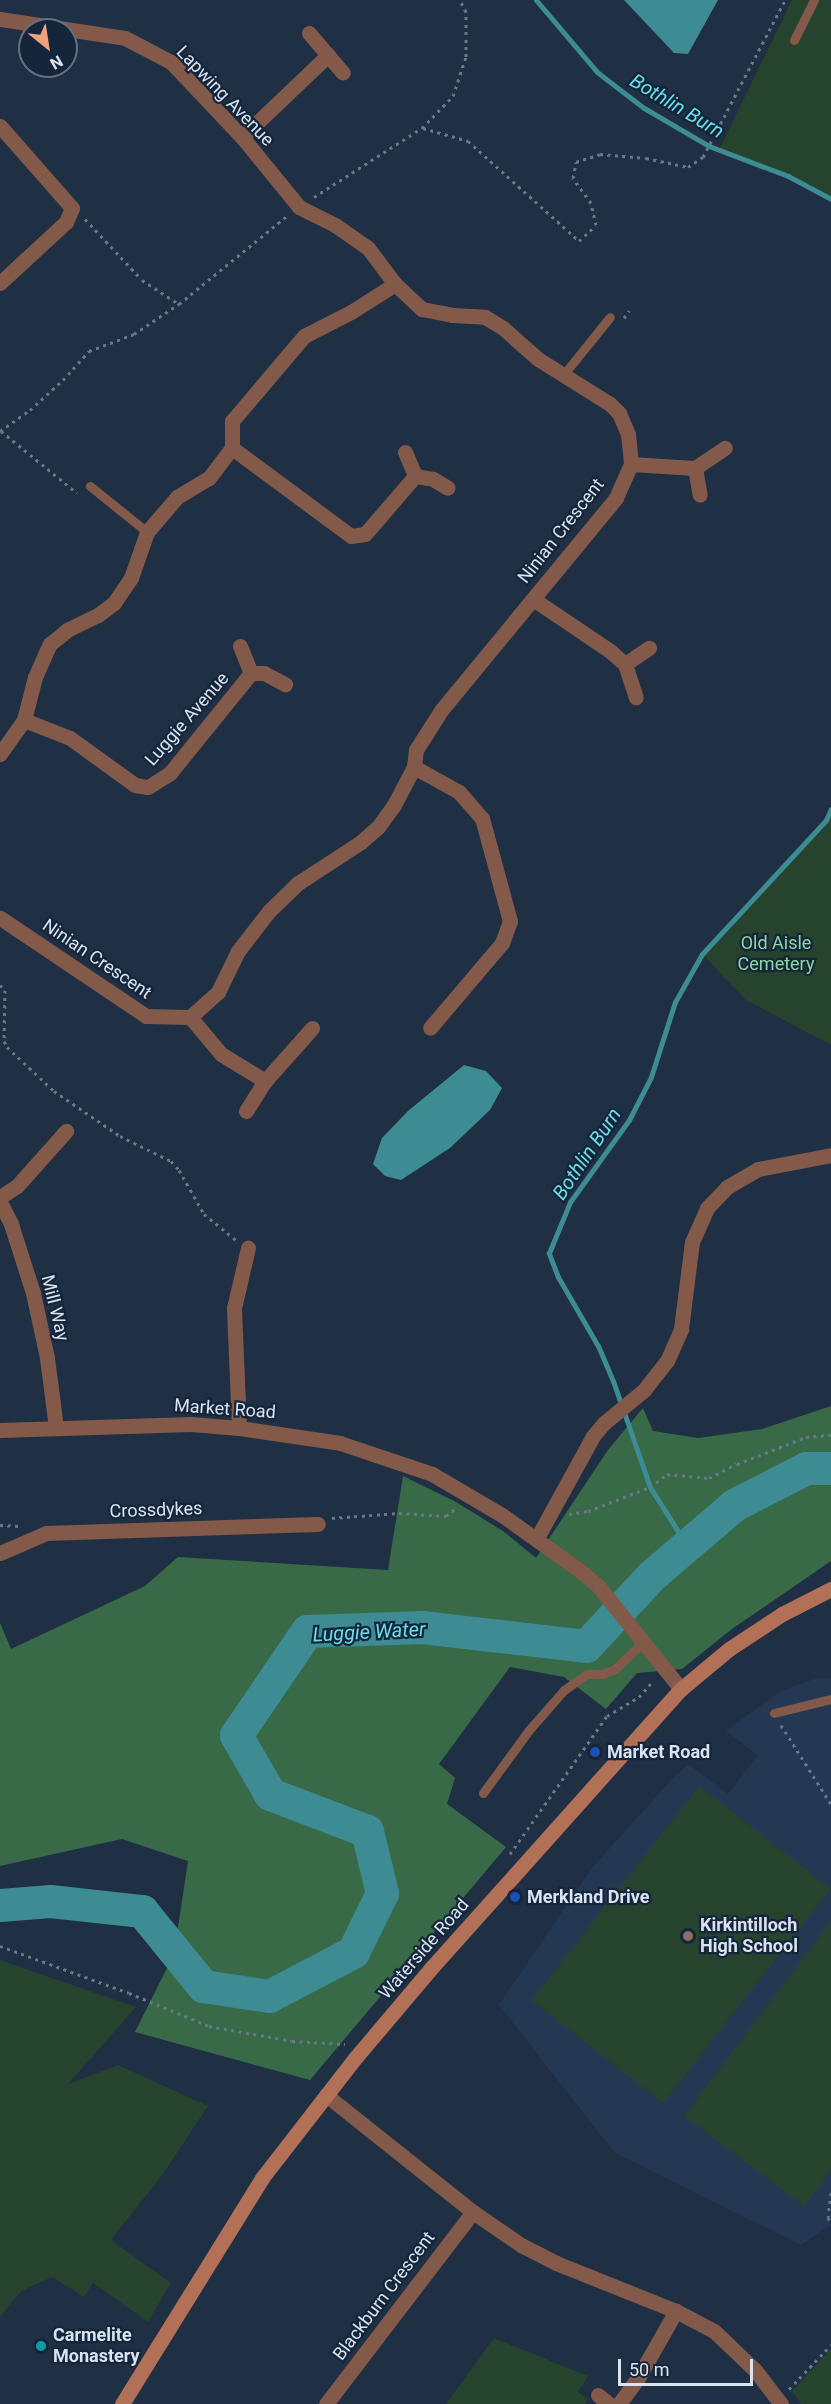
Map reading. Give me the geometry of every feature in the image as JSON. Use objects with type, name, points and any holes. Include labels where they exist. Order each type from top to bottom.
[{"type":"main road","name":"Waterside Road","points":[[122,2404],[262,2178],[366,2045],[441,1958],[681,1689],[738,1643],[782,1614],[831,1589]]},
{"type":"street","name":"Lapwing Avenue","points":[[0,20],[125,38],[171,62],[242,137],[299,207]]},
{"type":"street","points":[[309,33],[343,73]]},
{"type":"street","points":[[242,137],[328,55]]},
{"type":"street","points":[[0,126],[72,208],[66,222],[0,283]]},
{"type":"street","name":"Ninian Crescent","points":[[0,918],[146,1016],[190,1017],[218,992],[238,951],[269,911],[298,883],[361,842],[378,828],[394,805],[414,767],[416,750],[442,709],[616,498],[631,464],[628,434],[619,414],[610,404],[538,359],[503,328],[485,317],[452,315],[422,309],[395,284],[368,248],[335,225],[299,207]]},
{"type":"street","points":[[0,754],[24,720],[35,677],[50,644],[67,630],[98,615],[114,603],[131,578],[147,532],[177,497],[209,478],[232,448],[232,421],[304,336],[351,312],[395,284]]},
{"type":"street","points":[[232,448],[351,536],[365,534],[415,476]]},
{"type":"street","points":[[631,464],[695,468],[725,448]]},
{"type":"street","points":[[405,452],[415,476]]},
{"type":"street","points":[[695,468],[700,495]]},
{"type":"street","points":[[415,476],[433,479],[448,488]]},
{"type":"street","points":[[533,599],[610,651],[625,664],[636,698]]},
{"type":"street","points":[[240,646],[251,673]]},
{"type":"street","points":[[625,664],[649,648]]},
{"type":"street","name":"Luggie Avenue","points":[[24,720],[70,738],[135,785],[148,787],[170,773],[251,673],[264,673],[285,684]]},
{"type":"street","points":[[414,767],[459,792],[482,818],[510,921],[502,943],[430,1028]]},
{"type":"street","points":[[190,1017],[221,1054],[265,1081]]},
{"type":"street","points":[[246,1111],[265,1081],[312,1028]]},
{"type":"street","points":[[0,1200],[17,1186],[66,1131]]},
{"type":"street","points":[[537,1538],[593,1436],[644,1390],[667,1361],[681,1329],[692,1242],[707,1208],[727,1187],[758,1169],[831,1155]]},
{"type":"street","name":"Mill Way","points":[[0,1200],[33,1293],[47,1358],[56,1427]]},
{"type":"street","points":[[239,1428],[234,1308],[243,1245]]},
{"type":"street","name":"Market Road","points":[[0,1430],[191,1424],[239,1428],[340,1443],[388,1457],[432,1474],[471,1495],[537,1538],[583,1573],[612,1603],[664,1671],[681,1689]]},
{"type":"street","name":"Crossdykes","points":[[0,1553],[46,1533],[318,1524]]},
{"type":"street","points":[[326,2095],[473,2211],[521,2245],[556,2264],[676,2311],[714,2331],[733,2347],[780,2402]]},
{"type":"street","name":"Blackburn Crescent","points":[[326,2404],[473,2211]]},
{"type":"street","points":[[619,2404],[639,2376],[676,2311]]},
{"type":"lane","points":[[794,40],[814,0]]},
{"type":"lane","points":[[564,374],[610,317]]},
{"type":"lane","points":[[90,486],[147,532]]},
{"type":"lane","points":[[483,1793],[529,1730],[564,1690],[587,1674],[602,1674],[615,1669],[642,1643]]},
{"type":"lane","points":[[774,1713],[831,1698]]},
{"type":"path","points":[[69,487],[0,430],[30,410],[89,351],[134,334],[179,304],[299,207],[422,128],[453,96],[466,57],[466,12],[460,0]]},
{"type":"path","points":[[422,128],[468,141],[579,241],[596,225],[591,203],[573,178],[576,162],[600,154],[646,158],[688,167],[703,157],[785,0]]},
{"type":"path","points":[[72,208],[97,230],[142,280],[179,304]]},
{"type":"path","points":[[0,985],[5,990],[4,1041],[7,1047],[54,1091],[120,1136],[171,1161],[179,1170],[204,1214],[224,1233],[243,1245]]},
{"type":"path","points":[[550,1518],[588,1512],[639,1491],[667,1474],[709,1478],[737,1464],[806,1437],[831,1435]]},
{"type":"path","points":[[318,1524],[318,1518],[399,1513],[446,1516]]},
{"type":"path","points":[[504,1861],[607,1716],[639,1697],[664,1671]]},
{"type":"path","points":[[774,1713],[831,1804]]},
{"type":"path","points":[[0,1946],[129,1993],[209,2026],[292,2040],[366,2045]]},
{"type":"path","points":[[831,2193],[828,2217],[831,2224]]},
{"type":"path","points":[[780,2402],[831,2344]]},
{"type":"shaded area","points":[[624,0],[718,0],[688,54],[674,53]]},
{"type":"shaded area","points":[[464,1065],[486,1071],[502,1088],[490,1110],[450,1148],[401,1180],[385,1176],[373,1164],[382,1138],[408,1111]]},
{"type":"shaded area","points":[[831,1406],[831,1561],[732,1629],[682,1669],[637,1673],[606,1709],[564,1677],[510,1667],[439,1764],[455,1778],[447,1804],[506,1847],[310,2080],[135,2032],[174,1954],[188,1861],[122,1839],[0,1866],[0,1623],[11,1649],[145,1586],[178,1557],[388,1570],[403,1476],[456,1502],[503,1531],[536,1558],[608,1450],[643,1408],[653,1431],[698,1438],[762,1429]]},
{"type":"shaded area","name":"Kirkintilloch High School","points":[[817,1678],[831,1678],[831,2224],[801,2245],[614,2152],[499,2005],[592,1868],[672,1779],[688,1764],[728,1794],[758,1755],[726,1731],[779,1692]]},
{"type":"green space","points":[[792,0],[831,0],[831,199],[788,176],[719,150]]},
{"type":"green space","name":"Old Aisle Cemetery","points":[[831,810],[831,1045],[746,1000],[702,954],[826,820]]},
{"type":"green space","points":[[699,1786],[831,1889],[663,2103],[532,2000]]},
{"type":"green space","points":[[831,1921],[831,2171],[804,2206],[684,2116]]},
{"type":"green space","points":[[0,1960],[136,2007],[68,2084],[118,2065],[208,2106],[163,2174],[111,2240],[171,2283],[148,2322],[93,2283],[84,2297],[52,2277],[21,2291],[0,2317]]},
{"type":"green space","points":[[494,2338],[588,2376],[578,2392],[588,2399],[585,2404],[446,2404]]},
{"type":"green space","points":[[831,2349],[831,2404],[801,2404],[792,2391]]},
{"type":"waterway","name":"Bothlin Burn","points":[[536,0],[597,72],[644,108],[709,146],[788,176],[831,199]]},
{"type":"waterway","name":"Bothlin Burn","points":[[686,1544],[650,1487],[613,1381],[598,1346],[558,1277],[549,1253],[570,1202],[629,1120],[651,1077],[675,1002],[702,954],[826,820],[831,809]]},
{"type":"waterway","name":"Luggie Water","points":[[0,1905],[50,1901],[142,1911],[203,1986],[269,1996],[353,1952],[382,1893],[367,1831],[270,1794],[236,1735],[307,1631],[422,1627],[586,1646],[651,1576],[734,1505],[806,1468],[831,1468]]},
{"type":"place","name":"Market Road","points":[[595,1752]]},
{"type":"place","name":"Merkland Drive","points":[[515,1897]]},
{"type":"place","name":"Kirkintilloch High School","points":[[688,1936]]},
{"type":"place","name":"Carmelite Monastery","points":[[41,2346]]}]
